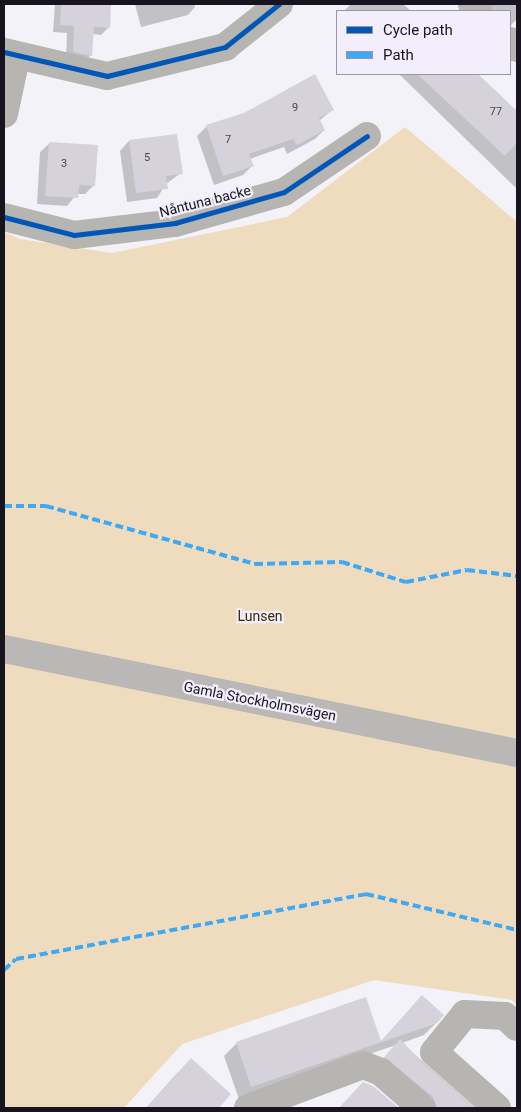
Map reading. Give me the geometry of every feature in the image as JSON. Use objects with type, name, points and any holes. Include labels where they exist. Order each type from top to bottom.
[{"type":"main road","name":"Gamla Stockholmsvägen","points":[[4,649],[517,752]]},
{"type":"street","points":[[4,114],[10,55],[107,76],[225,47],[279,4]]},
{"type":"street","name":"Nåntuna backe","points":[[4,216],[74,234],[175,223],[284,192],[367,136]]},
{"type":"street","points":[[497,1108],[434,1052],[465,1014],[505,1016],[517,1027]]},
{"type":"street","points":[[248,1108],[363,1065],[382,1072],[422,1108]]},
{"type":"green space","name":"Lunsen","points":[[405,127],[517,222],[517,1005],[512,1000],[374,980],[182,1044],[124,1108],[4,1108],[4,232],[20,239],[112,253],[287,217]]},
{"type":"building","points":[[61,4],[111,4],[110,28],[94,27],[92,56],[73,52],[74,26],[60,25]]},
{"type":"building","points":[[315,74],[334,110],[319,118],[325,130],[297,145],[293,139],[249,154],[254,166],[223,176],[206,125],[244,113]]},
{"type":"building","points":[[418,75],[479,75],[517,111],[517,143],[505,156]]},
{"type":"building","points":[[177,134],[183,174],[166,176],[168,189],[136,193],[129,140]]},
{"type":"building","points":[[49,142],[98,145],[95,186],[79,185],[78,198],[45,196]]},
{"type":"building","points":[[422,995],[444,1015],[437,1023],[251,1087],[236,1042],[366,997],[381,1041]]},
{"type":"building","points":[[400,1039],[424,1064],[474,1108],[437,1108],[432,1096],[384,1057]]},
{"type":"building","points":[[191,1058],[231,1094],[219,1108],[146,1108]]},
{"type":"building","points":[[363,1082],[373,1086],[399,1108],[339,1108]]},
{"type":"marked path","points":[[4,506],[46,506],[255,564],[342,562],[406,582],[467,570],[517,576]]},
{"type":"marked path","points":[[4,970],[16,959],[366,894],[517,930]]},
{"type":"cycle path","points":[[4,52],[107,76],[225,47],[279,4]]},
{"type":"cycle path","points":[[4,217],[74,235],[175,223],[284,192],[367,136]]}]
